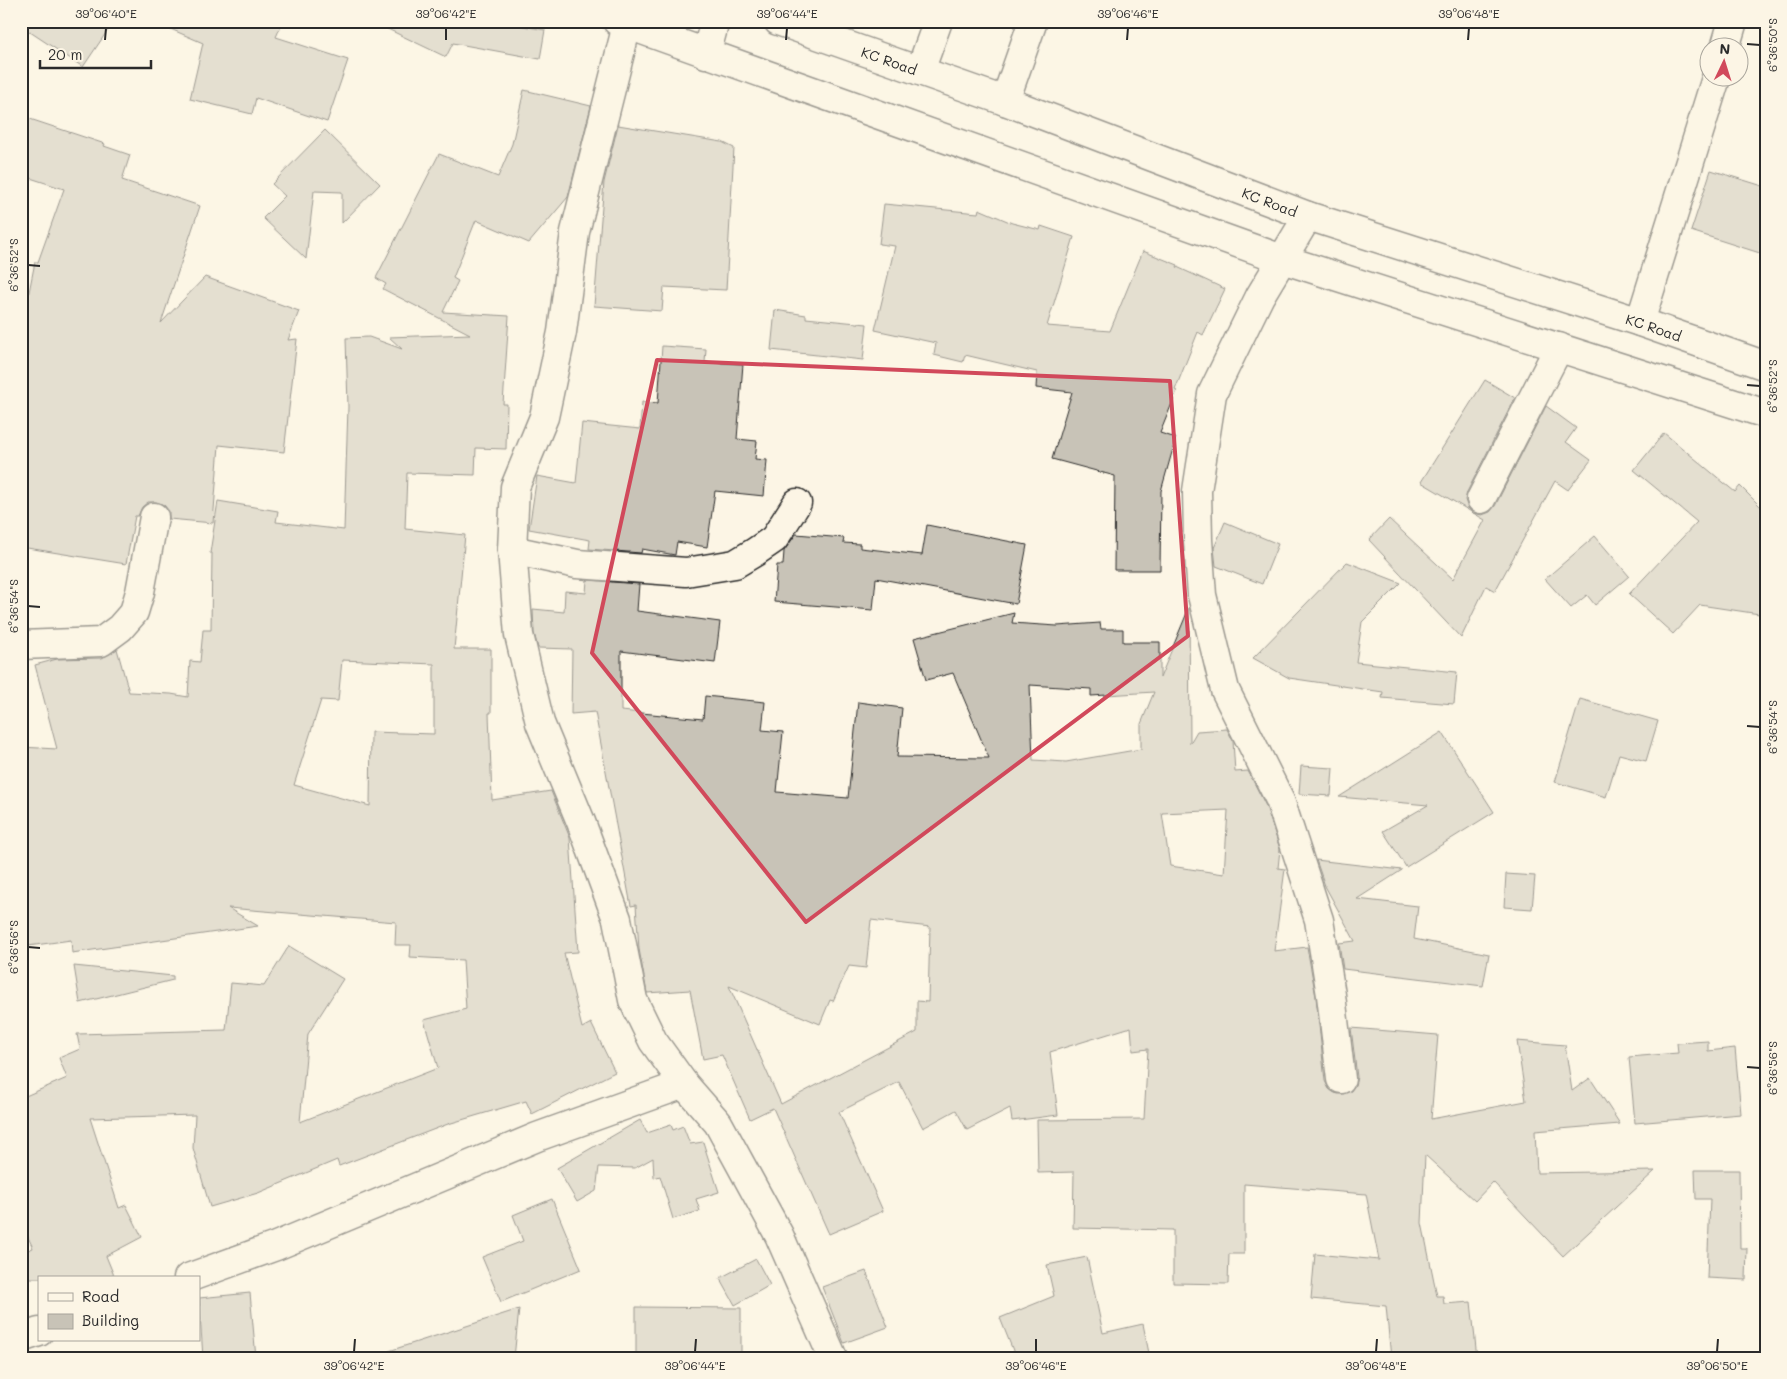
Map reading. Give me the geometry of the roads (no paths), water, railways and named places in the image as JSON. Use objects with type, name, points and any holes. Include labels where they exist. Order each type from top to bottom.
[{"type":"street","points":[[706,54],[714,21]]},
{"type":"street","name":"KC Road","points":[[778,21],[1005,101],[1308,216],[1640,322],[1766,366]]},
{"type":"street","points":[[920,71],[938,21]]},
{"type":"street","points":[[1005,101],[1033,21]]},
{"type":"street","points":[[1728,38],[1733,21]]},
{"type":"street","points":[[833,1358],[780,1235],[718,1123],[684,1084],[653,1040],[633,1000],[618,919],[540,723],[519,635],[512,550],[515,487],[544,417],[562,332],[575,232],[622,23],[1282,259],[1766,414]]},
{"type":"street","points":[[1640,322],[1713,88]]},
{"type":"street","points":[[1308,216],[1260,296],[1212,394],[1196,491],[1202,595],[1225,690],[1280,800],[1319,920],[1331,995],[1341,1079]]},
{"type":"street","points":[[1481,499],[1559,347]]},
{"type":"street","points":[[512,550],[577,564],[686,572],[735,564],[774,539],[798,503]]},
{"type":"street","points":[[21,645],[101,642],[120,628],[134,612],[140,592],[154,517]]},
{"type":"street","points":[[194,1276],[276,1246],[537,1137],[684,1084]]},
{"type":"street","points":[[21,1338],[38,1332]]}]
